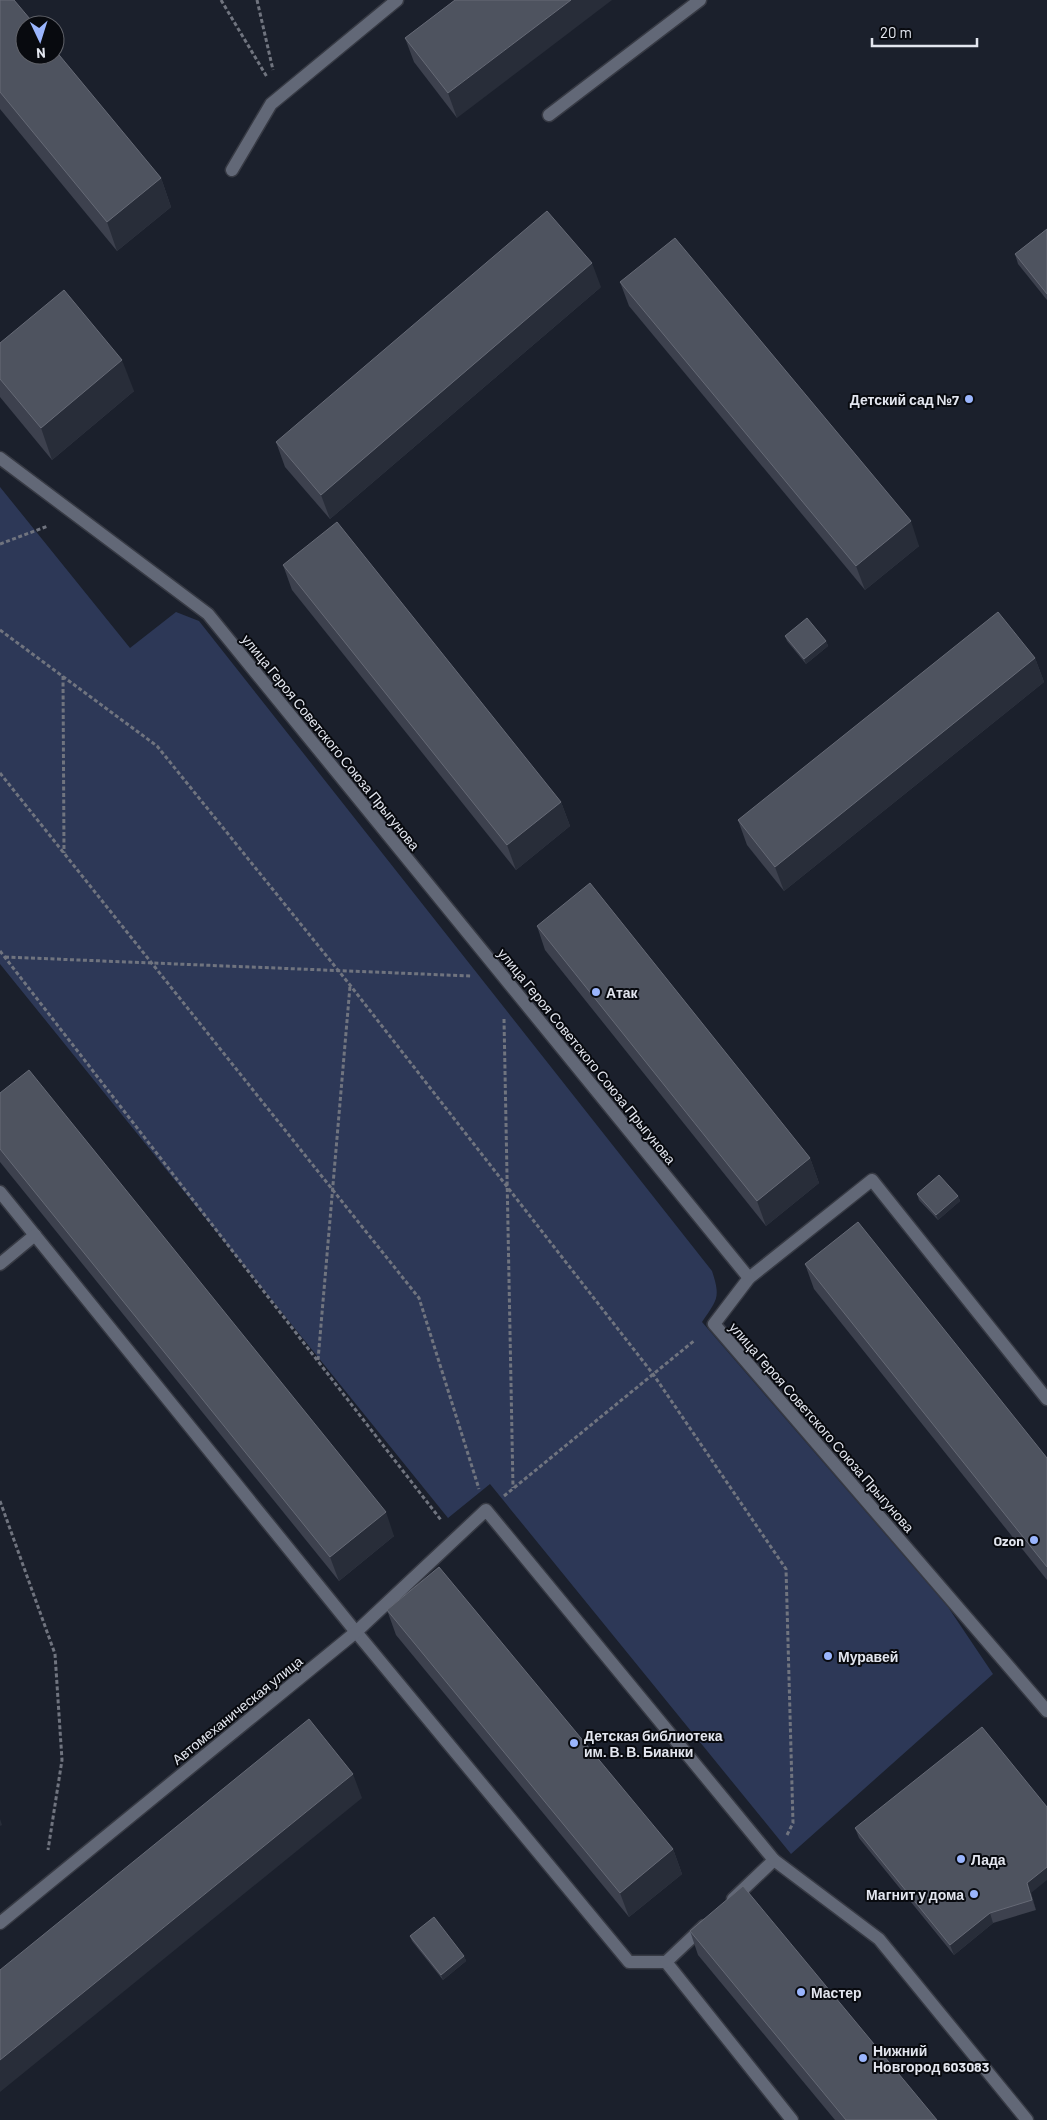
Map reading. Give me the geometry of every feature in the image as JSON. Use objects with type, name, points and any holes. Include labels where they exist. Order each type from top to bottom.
[{"type":"street","points":[[232,170],[271,104],[397,0]]},
{"type":"street","points":[[549,115],[700,0]]},
{"type":"street","name":"улица Героя Советского Союза Прыгунова","points":[[0,458],[208,614],[749,1278],[714,1324],[1047,1711]]},
{"type":"street","points":[[749,1278],[872,1180],[1047,1399]]},
{"type":"street","points":[[0,1192],[356,1632],[628,1962],[666,1962],[774,1860]]},
{"type":"street","points":[[0,1264],[35,1235]]},
{"type":"street","points":[[486,1510],[774,1860],[879,1939],[1028,2120]]},
{"type":"street","name":"Автомеханическая улица","points":[[0,1923],[356,1632],[486,1510]]},
{"type":"street","points":[[666,1962],[792,2120]]},
{"type":"path","points":[[222,0],[279,98]]},
{"type":"path","points":[[257,0],[279,98]]},
{"type":"path","points":[[0,544],[76,515]]},
{"type":"path","points":[[0,630],[157,746],[350,985],[653,1374],[786,1570],[793,1823],[774,1860]]},
{"type":"path","points":[[63,676],[64,853]]},
{"type":"path","points":[[0,773],[419,1298],[486,1510],[714,1324]]},
{"type":"path","points":[[0,951],[455,1539]]},
{"type":"path","points":[[5,957],[504,977],[513,1488]]},
{"type":"path","points":[[318,1360],[350,985]]},
{"type":"path","points":[[0,1501],[55,1654],[62,1760],[43,1888]]},
{"type":"shaded area","points":[[0,487],[130,648],[176,612],[199,621],[712,1271],[717,1293],[711,1309],[702,1322],[948,1607],[993,1674],[791,1854],[490,1484],[448,1518],[0,964]]},
{"type":"building","points":[[0,0],[14,0],[27,15],[15,15],[15,65],[65,65],[65,62],[161,178],[107,222],[0,92]]},
{"type":"building","points":[[455,0],[571,0],[448,93],[405,38]]},
{"type":"building","points":[[547,211],[592,263],[321,495],[276,442]]},
{"type":"building","points":[[1047,229],[1047,294],[1015,254]]},
{"type":"building","points":[[675,238],[911,521],[856,566],[620,282]]},
{"type":"building","points":[[64,290],[122,360],[41,428],[0,379],[0,343]]},
{"type":"building","points":[[337,522],[561,802],[507,845],[283,565]]},
{"type":"building","points":[[998,612],[1035,658],[775,867],[738,820]]},
{"type":"building","points":[[807,618],[826,641],[804,659],[785,636]]},
{"type":"building","points":[[590,883],[810,1158],[757,1201],[537,926]]},
{"type":"building","points":[[29,1070],[386,1512],[330,1557],[0,1149],[0,1093]]},
{"type":"building","points":[[939,1175],[958,1196],[936,1215],[917,1194]]},
{"type":"building","points":[[858,1222],[1047,1458],[1047,1567],[805,1264]]},
{"type":"building","points":[[439,1567],[673,1849],[620,1893],[387,1610]]},
{"type":"building","points":[[309,1719],[353,1774],[0,2060],[0,1970]]},
{"type":"building","name":"Лада","points":[[982,1727],[1047,1807],[1047,1867],[1027,1883],[1032,1900],[990,1913],[950,1945],[855,1828]]},
{"type":"building","points":[[743,1886],[937,2120],[846,2120],[690,1931]]},
{"type":"building","points":[[434,1917],[464,1956],[441,1975],[410,1936]]},
{"type":"place","name":"Детский сад №7","points":[[969,399]]},
{"type":"place","name":"Атак","points":[[596,992]]},
{"type":"place","name":"Ozon","points":[[1034,1540]]},
{"type":"place","name":"Муравей","points":[[828,1656]]},
{"type":"place","name":"Детская библиотека им. В. В. Бианки","points":[[574,1743]]},
{"type":"place","name":"Лада","points":[[961,1859]]},
{"type":"place","name":"Магнит у дома","points":[[974,1894]]},
{"type":"place","name":"Мастер","points":[[801,1992]]},
{"type":"place","name":"Нижний Новгород 603083","points":[[863,2058]]}]
